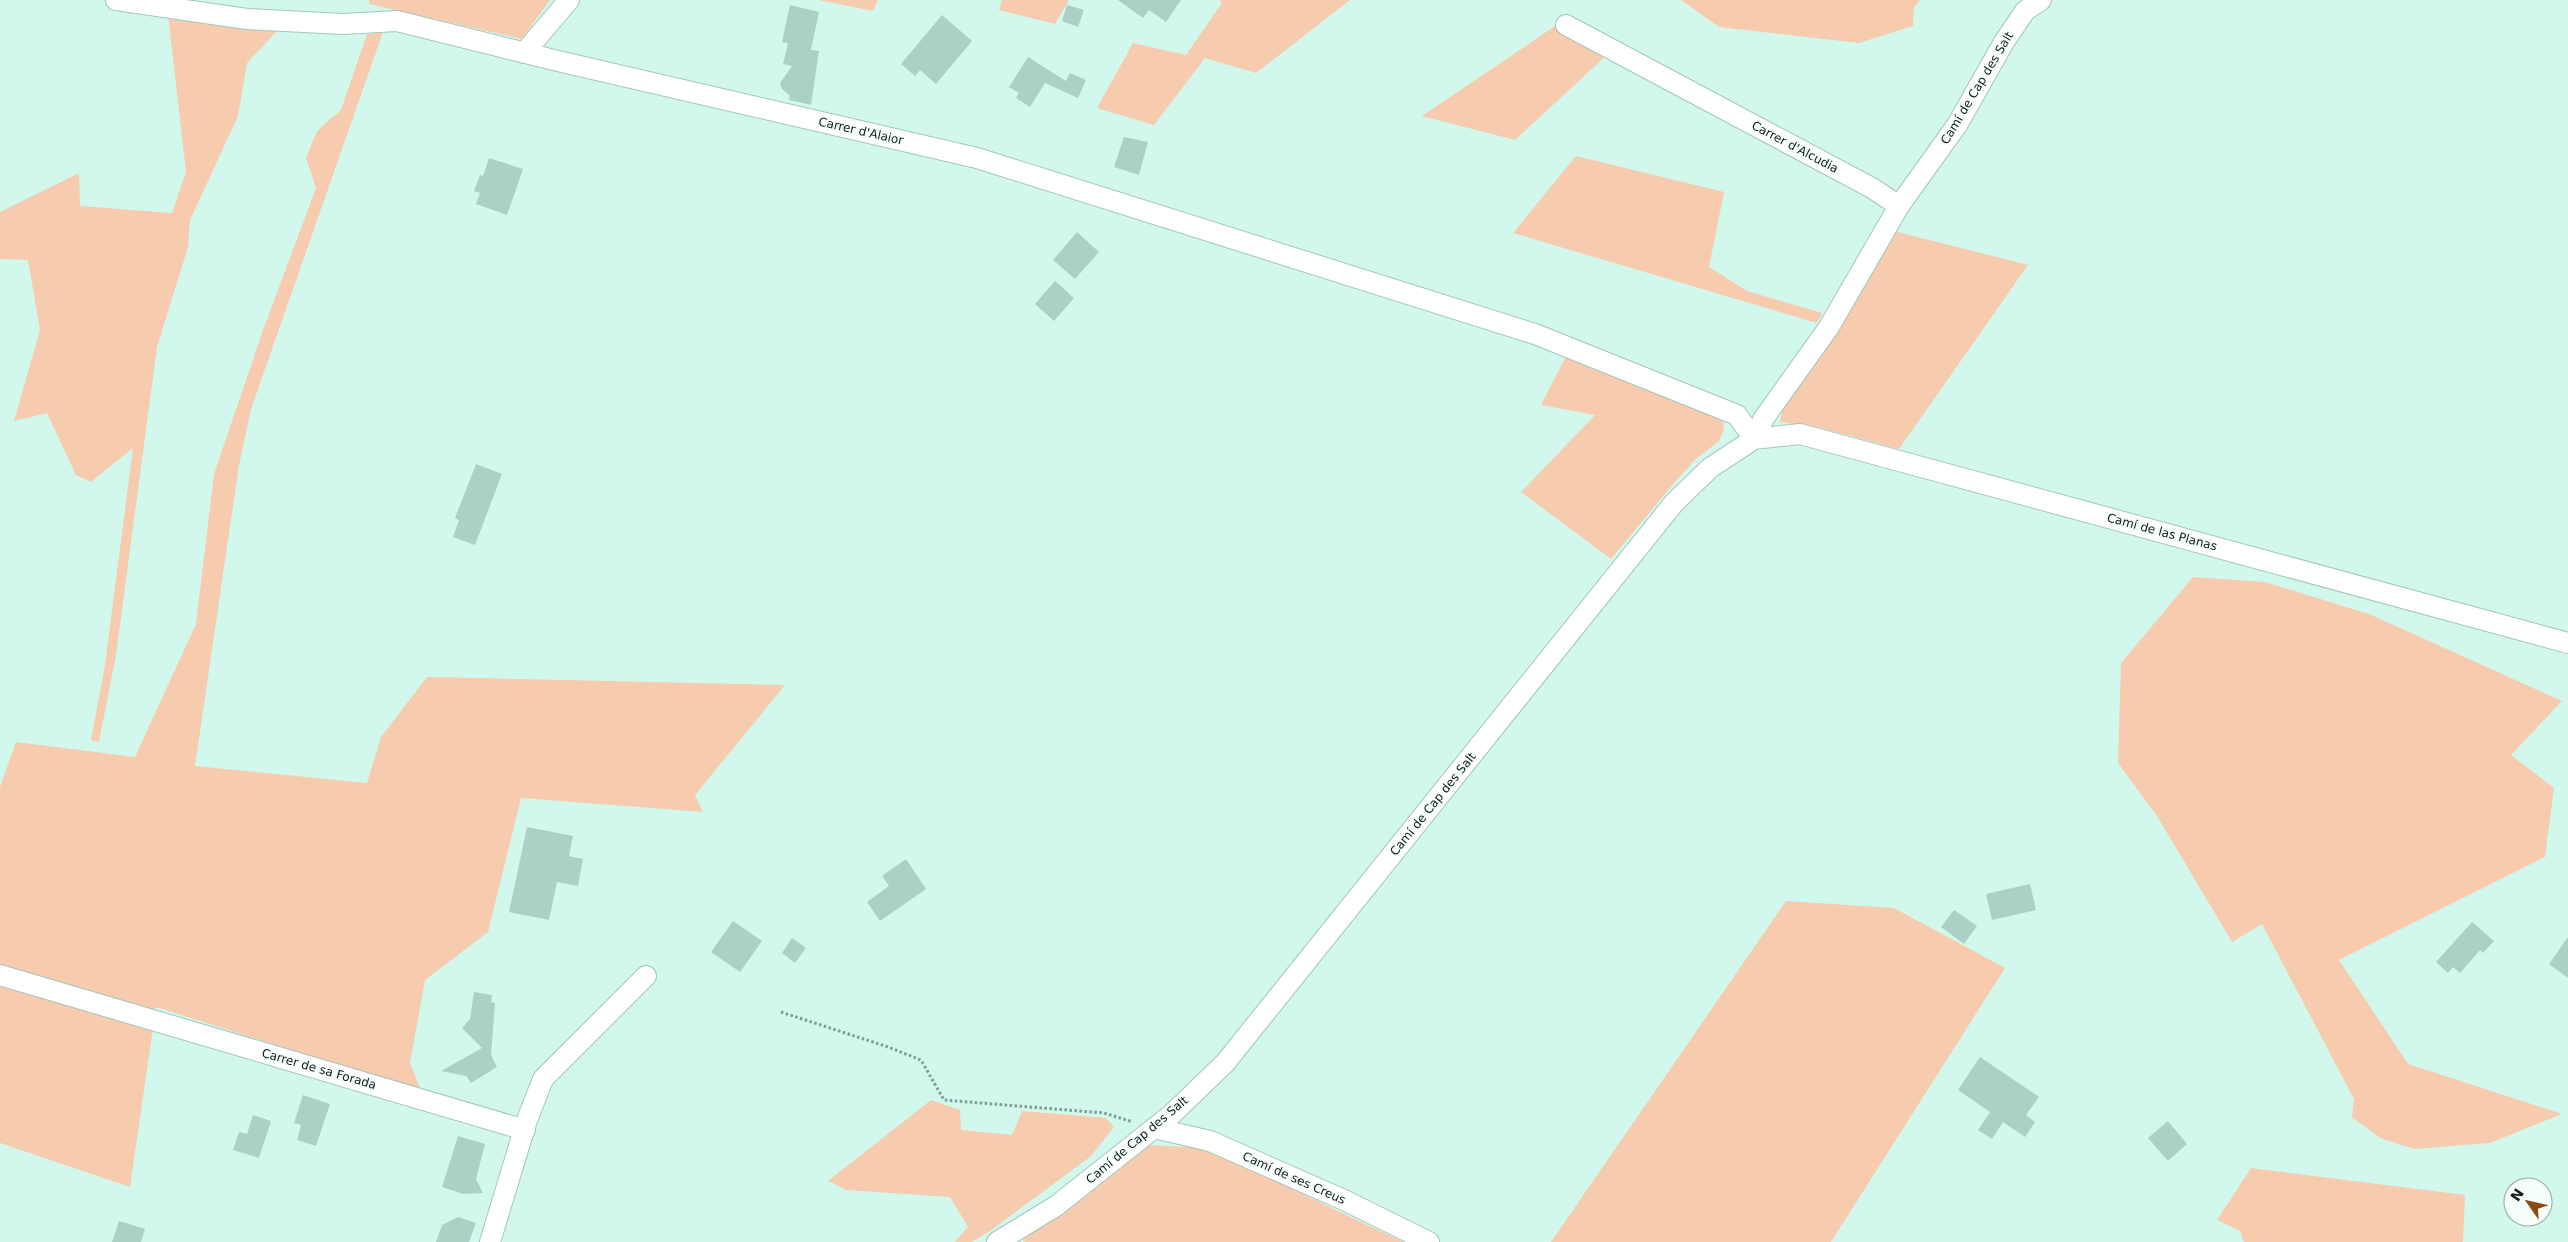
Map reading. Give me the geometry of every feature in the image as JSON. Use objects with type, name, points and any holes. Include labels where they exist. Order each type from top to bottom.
[{"type":"street","name":"Carrer d'Alaior","points":[[116,0],[247,19],[343,24],[396,21],[524,53],[977,158],[1535,334],[1737,415],[1754,439]]},
{"type":"street","points":[[524,53],[569,0]]},
{"type":"street","name":"Camí de Cap des Salt","points":[[1899,206],[1957,125],[2004,42],[2025,11],[2041,0]]},
{"type":"street","name":"Carrer d'Alcudia","points":[[1566,25],[1872,188],[1899,206]]},
{"type":"street","points":[[1754,439],[1764,418],[1829,327],[1899,206]]},
{"type":"street","name":"Camí de las Planas","points":[[1754,439],[1800,434],[2568,643]]},
{"type":"street","name":"Camí de Cap des Salt","points":[[997,1242],[1056,1206],[1154,1128],[1225,1062],[1674,503],[1710,468],[1754,439]]},
{"type":"street","name":"Carrer de sa Forada","points":[[0,975],[524,1130]]},
{"type":"street","points":[[490,1242],[524,1130],[543,1079],[646,976]]},
{"type":"street","name":"Camí de ses Creus","points":[[1154,1128],[1210,1141],[1344,1200],[1429,1242]]},
{"type":"path","points":[[781,1012],[888,1047],[921,1060],[944,1100],[1104,1113],[1154,1128]]},
{"type":"shaded area","points":[[369,0],[550,0],[522,39],[369,4]]},
{"type":"shaded area","points":[[818,0],[878,0],[873,11]]},
{"type":"shaded area","points":[[1002,0],[1069,0],[1055,24],[999,10]]},
{"type":"shaded area","points":[[1219,0],[1350,0],[1256,73],[1205,58],[1154,125],[1097,108],[1133,43],[1186,55],[1222,3]]},
{"type":"shaded area","points":[[1681,0],[1920,0],[1914,7],[1913,26],[1859,43],[1719,27]]},
{"type":"shaded area","points":[[168,15],[281,27],[247,63],[238,116],[190,220],[188,247],[157,347],[116,655],[99,742],[91,740],[105,665],[133,448],[91,482],[76,475],[47,413],[14,421],[40,330],[28,260],[0,259],[0,212],[79,173],[80,206],[172,213],[186,172]]},
{"type":"shaded area","points":[[1558,24],[1610,52],[1515,140],[1422,116]]},
{"type":"shaded area","points":[[383,32],[251,409],[239,465],[195,766],[367,783],[381,737],[427,677],[785,685],[695,795],[703,812],[521,798],[488,932],[425,980],[410,1063],[421,1091],[156,1007],[130,1187],[0,1143],[0,787],[16,742],[135,757],[196,624],[214,474],[262,333],[316,188],[306,158],[317,131],[341,110],[367,34]]},
{"type":"shaded area","points":[[1576,156],[1724,192],[1709,267],[1747,291],[1822,313],[1817,323],[1513,233]]},
{"type":"shaded area","points":[[1894,231],[2028,265],[1899,449],[1817,427],[1780,422],[1784,399]]},
{"type":"shaded area","points":[[1565,358],[1723,416],[1724,430],[1719,441],[1695,460],[1611,559],[1521,492],[1595,415],[1541,405]]},
{"type":"shaded area","points":[[2193,577],[2265,582],[2369,614],[2562,701],[2511,755],[2554,788],[2545,857],[2339,960],[2408,1064],[2562,1114],[2490,1143],[2414,1149],[2380,1138],[2352,1117],[2354,1099],[2262,924],[2232,942],[2157,816],[2118,763],[2121,663]]},
{"type":"shaded area","points":[[1786,901],[1894,908],[2005,968],[1831,1242],[1551,1242]]},
{"type":"shaded area","points":[[931,1100],[960,1110],[961,1130],[1012,1135],[1022,1111],[1106,1118],[1114,1127],[1090,1157],[990,1231],[972,1242],[955,1242],[968,1227],[950,1197],[846,1190],[828,1181]]},
{"type":"shaded area","points":[[1146,1145],[1206,1148],[1403,1242],[1025,1242],[1020,1236]]},
{"type":"shaded area","points":[[2251,1168],[2465,1195],[2463,1242],[2244,1242],[2240,1231],[2217,1220]]},
{"type":"building","points":[[1118,0],[1181,0],[1166,22],[1149,10],[1143,18]]},
{"type":"building","points":[[790,5],[819,12],[811,50],[819,51],[811,105],[789,100],[790,96],[782,89],[780,83],[792,66],[783,64],[788,43],[782,42]]},
{"type":"building","points":[[1067,5],[1084,10],[1078,27],[1062,21]]},
{"type":"building","points":[[942,15],[972,41],[936,84],[920,70],[915,76],[901,64]]},
{"type":"building","points":[[1028,57],[1066,81],[1070,73],[1086,80],[1078,98],[1045,83],[1030,107],[1016,98],[1019,93],[1009,87]]},
{"type":"building","points":[[1124,137],[1148,142],[1139,175],[1114,167]]},
{"type":"building","points":[[489,158],[523,169],[507,215],[476,204],[480,193],[474,191],[480,175],[483,176]]},
{"type":"building","points":[[1077,232],[1099,252],[1075,279],[1053,260]]},
{"type":"building","points":[[1055,281],[1074,298],[1054,321],[1035,304]]},
{"type":"building","points":[[476,464],[502,474],[475,545],[453,537],[459,520],[455,518]]},
{"type":"building","points":[[527,827],[573,836],[569,856],[583,859],[578,886],[557,882],[549,920],[509,912]]},
{"type":"building","points":[[906,859],[926,889],[880,921],[867,902],[889,886],[882,876]]},
{"type":"building","points":[[2030,884],[2036,910],[1992,920],[1986,894]]},
{"type":"building","points":[[1954,910],[1977,926],[1964,944],[1941,927]]},
{"type":"building","points":[[733,921],[762,941],[740,972],[711,952]]},
{"type":"building","points":[[2472,922],[2494,941],[2483,953],[2480,950],[2460,973],[2453,967],[2448,973],[2436,962]]},
{"type":"building","points":[[2568,937],[2568,978],[2549,964]]},
{"type":"building","points":[[792,938],[806,948],[795,963],[782,953]]},
{"type":"building","points":[[474,992],[492,995],[491,1002],[495,1003],[491,1055],[497,1067],[471,1083],[466,1076],[441,1071],[482,1048],[462,1028],[470,1019]]},
{"type":"building","points":[[1980,1057],[2039,1097],[2026,1115],[2035,1122],[2025,1137],[2003,1122],[1992,1139],[1978,1130],[1990,1112],[1958,1090]]},
{"type":"building","points":[[303,1095],[330,1104],[316,1146],[297,1140],[301,1125],[294,1123]]},
{"type":"building","points":[[253,1115],[271,1121],[259,1158],[233,1150],[239,1132],[247,1134]]},
{"type":"building","points":[[2168,1121],[2187,1144],[2168,1161],[2148,1138]]},
{"type":"building","points":[[458,1136],[485,1144],[476,1179],[483,1193],[463,1194],[442,1187]]},
{"type":"building","points":[[458,1217],[476,1223],[469,1242],[436,1242],[442,1225]]},
{"type":"building","points":[[119,1221],[145,1229],[141,1242],[112,1242]]}]
